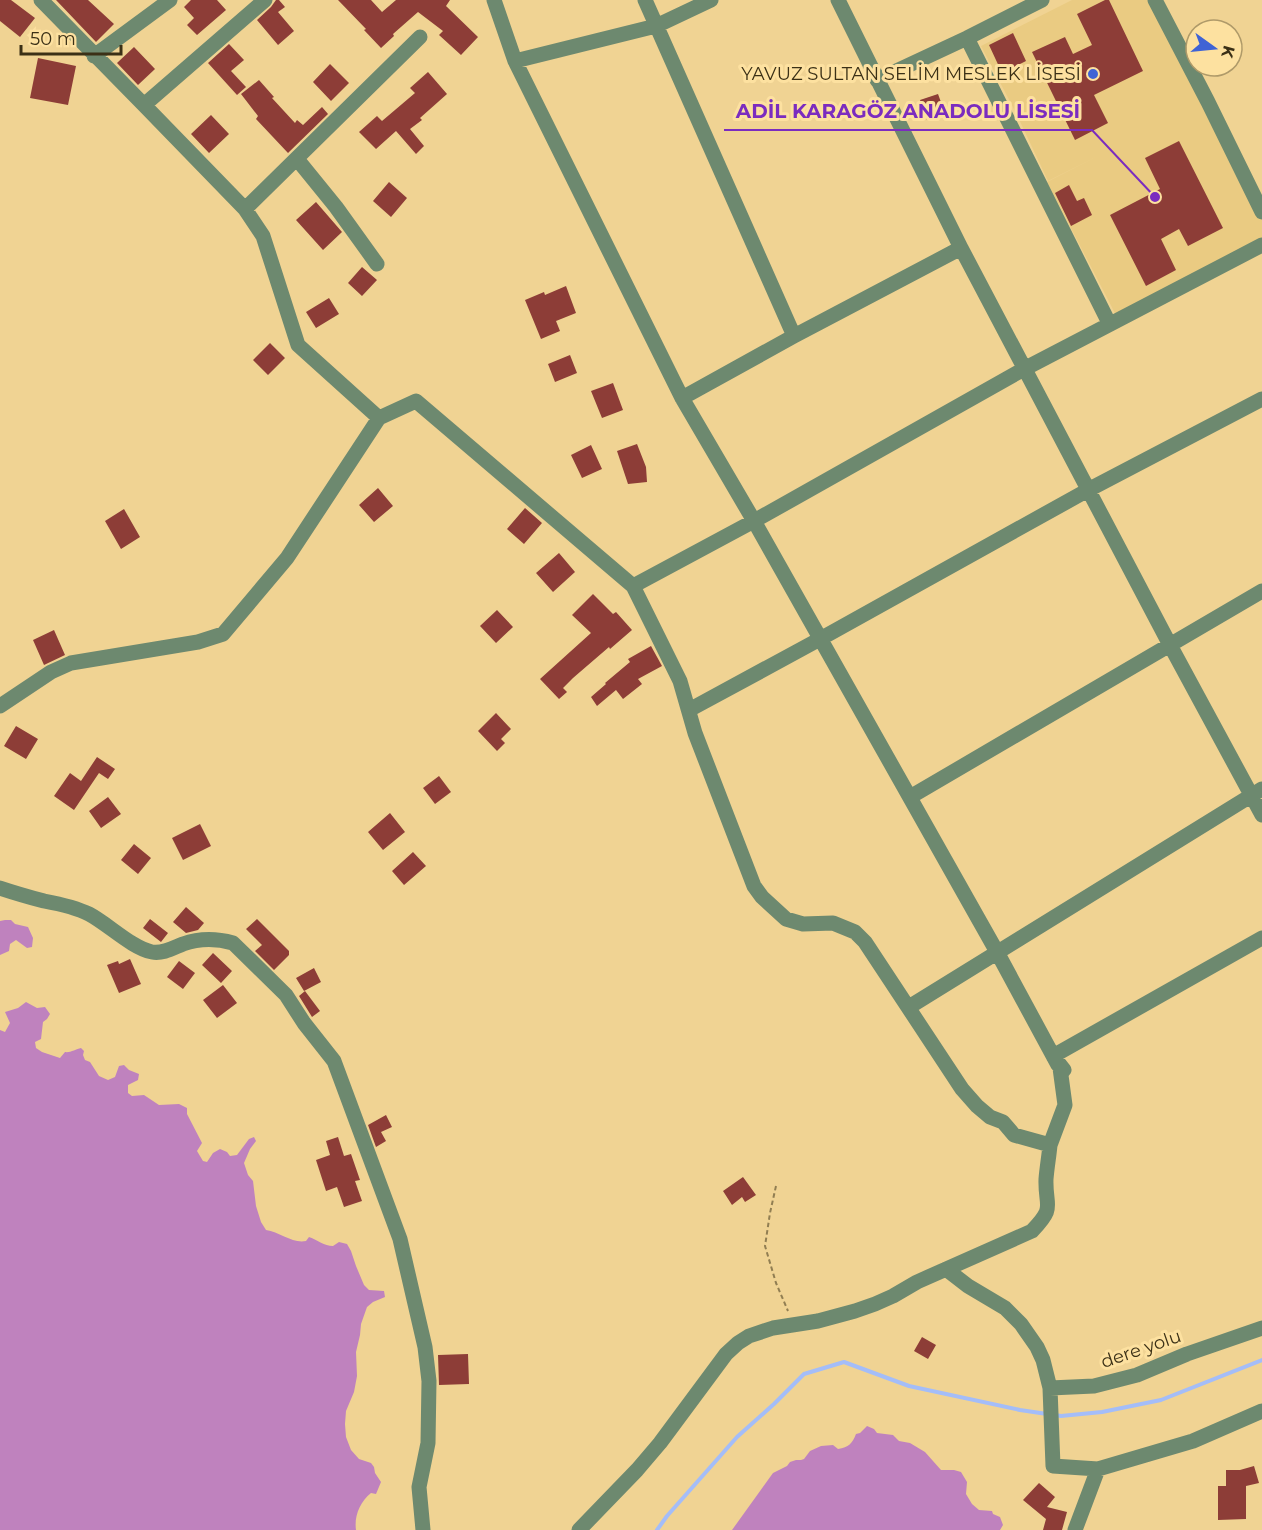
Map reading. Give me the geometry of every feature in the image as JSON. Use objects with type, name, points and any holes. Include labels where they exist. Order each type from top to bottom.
[{"type":"street","points":[[41,0],[245,209],[263,236],[298,345],[379,418]]},
{"type":"street","points":[[94,56],[170,0]]},
{"type":"street","points":[[144,105],[265,0]]},
{"type":"street","points":[[494,0],[515,61],[682,398],[910,797],[1057,1062],[1065,1105],[1050,1145],[1046,1181],[1048,1210],[1032,1231],[946,1269],[875,1304],[818,1321],[772,1328],[749,1336],[738,1343],[726,1354],[660,1443],[579,1530]]},
{"type":"street","points":[[645,0],[794,336]]},
{"type":"street","points":[[515,61],[656,26],[711,0]]},
{"type":"street","points":[[838,0],[961,248],[1170,645],[1257,792],[1262,815]]},
{"type":"street","points":[[877,80],[1042,0]]},
{"type":"street","points":[[1155,0],[1262,212]]},
{"type":"street","points":[[245,209],[420,37]]},
{"type":"street","points":[[967,38],[1109,323]]},
{"type":"street","points":[[297,159],[336,207],[376,264]]},
{"type":"street","points":[[633,586],[754,521],[1024,369],[1262,245]]},
{"type":"street","points":[[682,398],[961,248]]},
{"type":"street","points":[[688,710],[1088,490],[1262,399]]},
{"type":"street","points":[[0,706],[51,672],[71,663],[198,642],[223,634],[287,558],[379,418],[416,401],[633,586],[680,681],[699,743],[754,886],[762,897],[786,919],[804,924],[833,923],[855,932],[865,942],[962,1089],[977,1106],[990,1117],[1003,1122],[1014,1136],[1050,1145]]},
{"type":"street","points":[[910,797],[1262,591]]},
{"type":"street","points":[[909,1007],[1257,792]]},
{"type":"street","points":[[0,888],[88,914],[140,948],[153,952],[166,952],[203,939],[233,943],[286,995],[334,1062],[400,1239],[424,1347],[429,1381],[428,1443],[419,1487],[423,1530]]},
{"type":"street","points":[[1057,1062],[1262,938]]},
{"type":"street","points":[[946,1269],[968,1286],[1005,1308],[1021,1324],[1043,1360],[1050,1388],[1053,1466],[1098,1469],[1193,1441],[1262,1411]]},
{"type":"street","name":"dere yolu","points":[[1050,1388],[1094,1386],[1137,1375],[1187,1354],[1262,1328]]},
{"type":"street","points":[[1076,1530],[1098,1469]]},
{"type":"path","points":[[776,1185],[765,1246],[776,1283],[794,1325]]},
{"type":"shaded area","points":[[1072,0],[1154,0],[1184,59],[1184,78],[1194,78],[1262,212],[1262,243],[1117,317],[1047,182],[1098,156],[1048,181],[981,46]]},
{"type":"shaded area","points":[[5,920],[28,927],[33,938],[32,947],[27,948],[16,940],[10,944],[9,951],[0,955],[0,921]]},
{"type":"shaded area","points":[[26,1002],[37,1008],[45,1007],[50,1014],[43,1022],[41,1039],[35,1042],[36,1048],[42,1052],[60,1058],[65,1052],[81,1048],[84,1051],[85,1060],[90,1062],[99,1076],[108,1080],[115,1077],[119,1066],[124,1065],[139,1074],[138,1080],[128,1085],[128,1093],[132,1096],[144,1095],[159,1105],[179,1104],[187,1108],[187,1114],[202,1143],[197,1151],[203,1161],[207,1162],[213,1153],[220,1149],[230,1156],[237,1155],[249,1139],[254,1137],[256,1141],[244,1163],[253,1181],[256,1206],[266,1230],[296,1241],[306,1241],[309,1237],[330,1246],[339,1242],[347,1244],[364,1285],[369,1290],[384,1291],[385,1297],[367,1307],[361,1324],[356,1352],[357,1376],[354,1392],[346,1411],[346,1437],[351,1450],[359,1459],[371,1463],[381,1482],[376,1494],[371,1493],[361,1505],[356,1520],[356,1530],[0,1530],[0,1030],[5,1032],[10,1023],[5,1012],[18,1008]]},
{"type":"shaded area","points":[[867,1426],[877,1433],[893,1435],[899,1441],[910,1443],[925,1452],[941,1470],[961,1472],[967,1482],[966,1494],[972,1504],[979,1510],[992,1511],[1000,1517],[1003,1525],[1000,1530],[732,1530],[773,1473],[790,1462],[804,1459],[810,1451],[821,1446],[833,1445],[838,1449],[847,1446],[856,1434]]},
{"type":"building","points":[[0,0],[11,0],[35,18],[20,37],[0,21]]},
{"type":"building","points":[[56,0],[88,0],[114,24],[96,42]]},
{"type":"building","points":[[191,0],[217,0],[226,10],[197,35],[187,25],[194,18],[184,7]]},
{"type":"building","points":[[276,0],[279,0],[285,7],[278,12],[294,31],[278,45],[257,20]]},
{"type":"building","points":[[338,0],[371,0],[382,12],[396,0],[450,0],[446,6],[478,37],[461,55],[439,35],[443,31],[418,12],[381,48]]},
{"type":"building","points":[[1109,0],[1143,71],[1094,95],[1108,123],[1075,140],[1032,52],[1065,37],[1073,54],[1092,45],[1077,14]]},
{"type":"building","points":[[1013,33],[1026,61],[1002,73],[989,45]]},
{"type":"building","points":[[229,44],[244,60],[231,71],[246,87],[237,95],[208,63]]},
{"type":"building","points":[[134,47],[155,69],[138,85],[117,63]]},
{"type":"building","points":[[38,58],[76,66],[68,105],[30,98]]},
{"type":"building","points":[[330,64],[349,83],[331,101],[313,82]]},
{"type":"building","points":[[428,72],[447,94],[410,129],[424,146],[416,154],[396,131],[376,149],[359,132],[377,116],[382,121],[415,93],[410,88]]},
{"type":"building","points":[[259,80],[295,123],[297,120],[303,125],[322,107],[328,114],[288,153],[256,119],[258,116],[241,94]]},
{"type":"building","points":[[938,94],[945,113],[927,120],[920,100]]},
{"type":"building","points":[[211,115],[229,134],[209,153],[191,134]]},
{"type":"building","points":[[1179,141],[1223,228],[1188,246],[1179,229],[1161,239],[1176,270],[1146,286],[1110,215],[1160,189],[1145,158]]},
{"type":"building","points":[[389,182],[407,198],[391,217],[373,201]]},
{"type":"building","points":[[1069,185],[1077,201],[1084,198],[1092,215],[1071,226],[1055,193]]},
{"type":"building","points":[[316,202],[342,232],[323,250],[296,220]]},
{"type":"building","points":[[362,267],[377,280],[362,296],[348,283]]},
{"type":"building","points":[[566,286],[576,313],[556,321],[560,331],[541,339],[525,300]]},
{"type":"building","points":[[329,298],[339,314],[316,328],[306,312]]},
{"type":"building","points":[[270,343],[285,358],[268,375],[253,360]]},
{"type":"building","points":[[570,355],[577,373],[555,382],[548,364]]},
{"type":"building","points":[[613,383],[623,410],[602,418],[591,391]]},
{"type":"building","points":[[637,444],[646,467],[647,482],[628,484],[617,451]]},
{"type":"building","points":[[591,445],[602,469],[582,478],[571,455]]},
{"type":"building","points":[[378,488],[393,506],[374,522],[359,505]]},
{"type":"building","points":[[525,508],[542,523],[524,544],[507,529]]},
{"type":"building","points":[[124,509],[140,537],[121,549],[105,521]]},
{"type":"building","points":[[559,553],[575,572],[553,592],[536,573]]},
{"type":"building","points":[[593,594],[613,614],[616,612],[632,630],[573,678],[563,688],[567,692],[559,699],[540,679],[591,633],[572,615]]},
{"type":"building","points":[[497,610],[513,627],[496,643],[480,626]]},
{"type":"building","points":[[54,630],[65,655],[44,665],[33,640]]},
{"type":"building","points":[[651,646],[662,666],[638,679],[642,684],[623,699],[616,690],[597,706],[591,697],[630,662],[628,659]]},
{"type":"building","points":[[496,713],[511,729],[501,739],[505,743],[497,751],[478,731]]},
{"type":"building","points":[[16,726],[38,739],[26,759],[4,746]]},
{"type":"building","points":[[97,757],[115,769],[108,779],[99,773],[74,810],[54,796],[70,773],[81,781]]},
{"type":"building","points":[[439,776],[451,792],[435,804],[423,788]]},
{"type":"building","points":[[108,797],[121,814],[101,828],[89,811]]},
{"type":"building","points":[[390,813],[405,832],[383,850],[368,832]]},
{"type":"building","points":[[200,824],[211,846],[183,860],[172,838]]},
{"type":"building","points":[[134,844],[151,858],[138,874],[121,860]]},
{"type":"building","points":[[413,852],[426,866],[404,885],[392,871]]},
{"type":"building","points":[[186,907],[204,923],[198,930],[186,933],[173,922]]},
{"type":"building","points":[[150,919],[168,933],[161,942],[143,928]]},
{"type":"building","points":[[257,919],[289,951],[289,955],[274,970],[255,951],[262,945],[246,929]]},
{"type":"building","points":[[213,953],[232,971],[221,983],[202,965]]},
{"type":"building","points":[[130,959],[141,984],[119,993],[107,965],[118,961],[119,964]]},
{"type":"building","points":[[179,961],[195,973],[183,989],[167,977]]},
{"type":"building","points":[[314,968],[321,982],[304,991],[296,978]]},
{"type":"building","points":[[223,985],[237,1003],[217,1018],[203,1000]]},
{"type":"building","points":[[305,991],[320,1011],[312,1017],[299,996]]},
{"type":"building","points":[[386,1115],[392,1127],[381,1132],[386,1141],[376,1147],[368,1125]]},
{"type":"building","points":[[338,1137],[344,1156],[351,1154],[360,1180],[355,1181],[362,1201],[344,1207],[337,1187],[326,1191],[316,1160],[330,1155],[326,1141]]},
{"type":"building","points":[[743,1177],[756,1195],[745,1202],[742,1197],[732,1205],[723,1191]]},
{"type":"building","points":[[922,1337],[936,1345],[928,1359],[914,1351]]},
{"type":"building","points":[[468,1354],[469,1384],[439,1385],[438,1355]]},
{"type":"building","points":[[1254,1466],[1259,1483],[1246,1486],[1246,1519],[1218,1520],[1218,1486],[1226,1486],[1226,1470],[1240,1470]]},
{"type":"building","points":[[1039,1483],[1055,1497],[1047,1507],[1067,1512],[1062,1530],[1043,1530],[1046,1519],[1023,1500]]},
{"type":"waterway","points":[[1055,1415],[1102,1412],[1161,1400],[1262,1360]]},
{"type":"waterway","points":[[657,1530],[737,1437],[804,1374],[844,1362],[909,1386],[1047,1414]]},
{"type":"place","name":"YAVUZ SULTAN SELİM MESLEK LİSESİ","points":[[1093,74]]},
{"type":"place","name":"ADİL KARAGÖZ ANADOLU LİSESİ","points":[[1155,197]]}]
